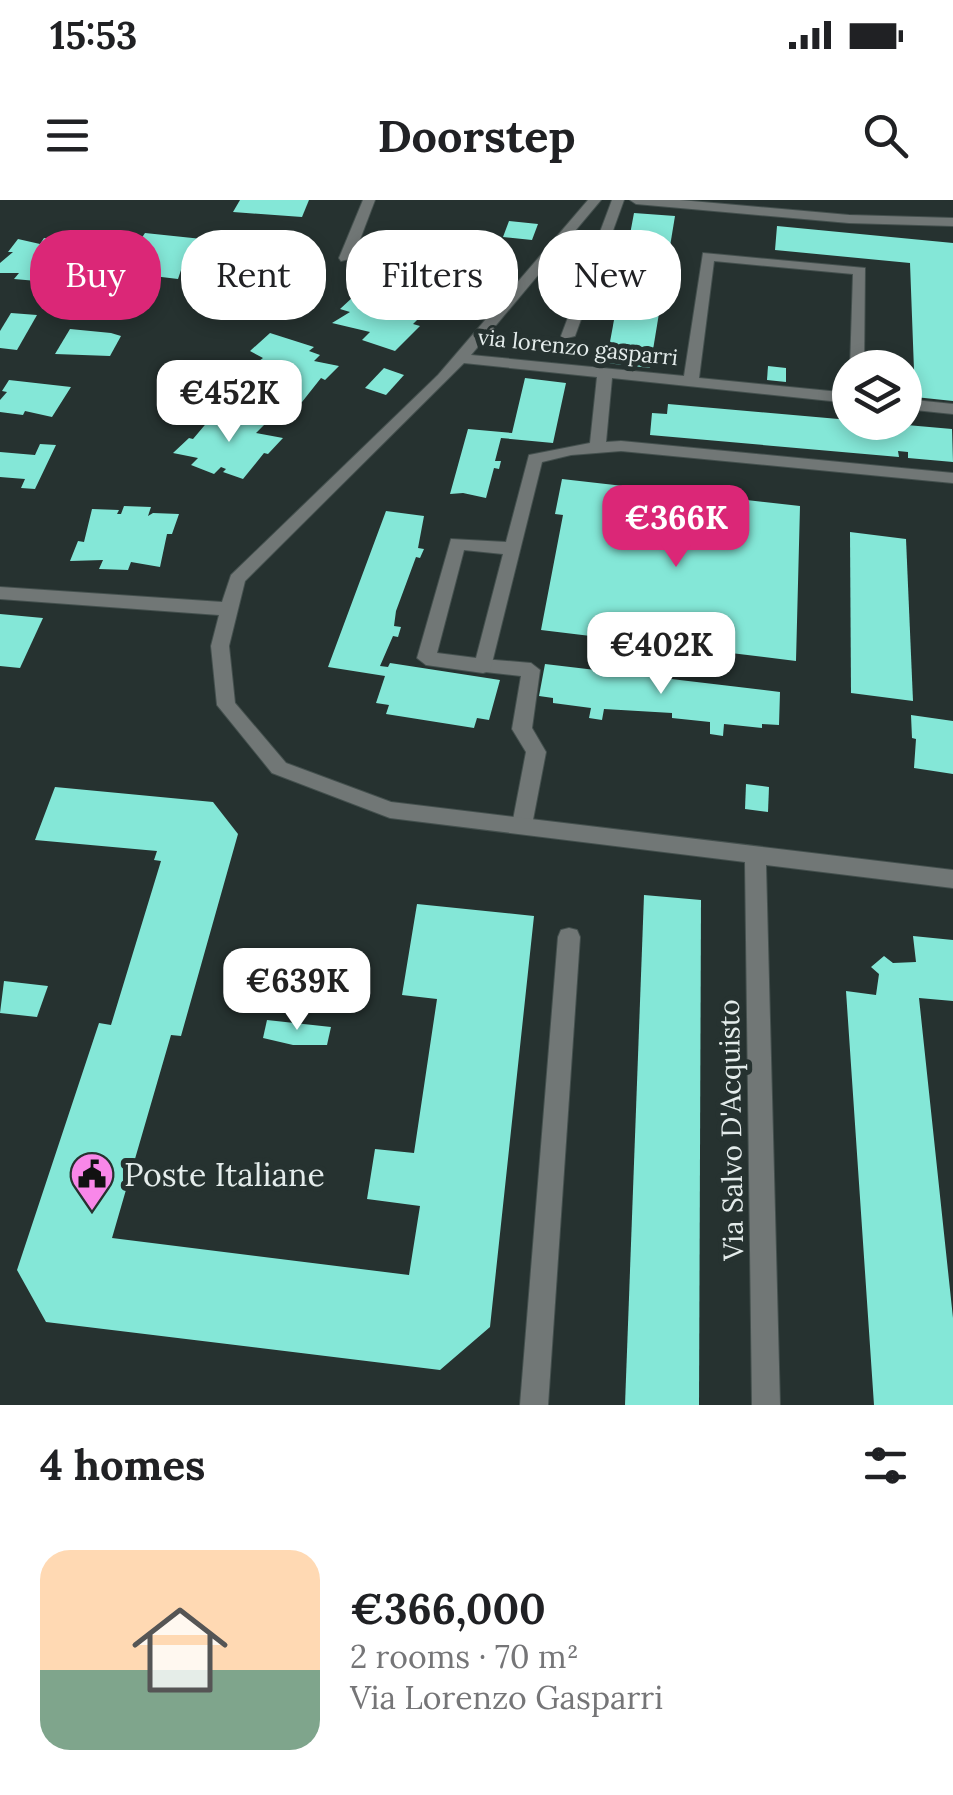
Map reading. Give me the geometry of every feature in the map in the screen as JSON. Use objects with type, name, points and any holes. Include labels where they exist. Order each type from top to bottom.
[{"type":"street","points":[[357,230],[369,200]]},
{"type":"street","points":[[595,200],[460,358],[237,579],[220,646],[226,704],[279,768],[390,810],[953,879]]},
{"type":"street","name":"via lorenzo gasparri","points":[[568,336],[618,200]]},
{"type":"street","points":[[636,200],[849,218],[953,222]]},
{"type":"street","name":"via lorenzo gasparri","points":[[691,382],[708,256],[860,271],[857,350]]},
{"type":"street","name":"via lorenzo gasparri","points":[[460,358],[832,396]]},
{"type":"street","name":"via lorenzo gasparri","points":[[598,448],[605,373]]},
{"type":"street","points":[[922,406],[953,409]]},
{"type":"street","points":[[482,666],[535,459],[621,446],[953,478]]},
{"type":"street","points":[[512,548],[458,544],[426,658],[531,670],[522,729],[536,752],[522,824]]},
{"type":"street","points":[[0,593],[230,608]]},
{"type":"street","name":"Via Salvo D'Acquisto","points":[[756,853],[766,1405]]},
{"type":"street","points":[[534,1405],[569,937]]},
{"type":"building","points":[[240,200],[309,200],[302,217],[233,212]]},
{"type":"building","points":[[634,213],[675,216],[673,230],[631,230]]},
{"type":"building","points":[[509,221],[538,224],[532,240],[518,239],[518,230],[506,230]]},
{"type":"building","points":[[777,226],[953,243],[953,401],[922,398],[922,350],[913,350],[910,263],[775,250]]},
{"type":"building","points":[[161,235],[181,237],[178,279],[161,277]]},
{"type":"building","points":[[18,239],[30,242],[30,280],[14,279],[19,273],[0,273],[0,263],[13,252],[8,252]]},
{"type":"building","points":[[11,313],[30,314],[30,320],[34,320],[17,350],[0,348],[0,331]]},
{"type":"building","points":[[346,314],[346,320],[417,320],[413,324],[420,326],[395,351],[362,340],[370,332],[332,323]]},
{"type":"building","points":[[614,320],[658,320],[650,368],[606,363]]},
{"type":"building","points":[[70,329],[121,336],[110,356],[55,354]]},
{"type":"building","points":[[270,333],[314,347],[309,351],[320,355],[314,361],[339,366],[325,380],[321,378],[302,402],[283,395],[286,393],[282,391],[274,399],[253,391],[261,384],[235,379],[263,358],[250,351]]},
{"type":"building","points":[[768,366],[786,368],[786,382],[767,380]]},
{"type":"building","points":[[384,368],[404,375],[386,395],[365,388]]},
{"type":"building","points":[[525,378],[566,383],[553,443],[501,438],[495,461],[501,461],[499,469],[494,468],[486,498],[450,494],[468,429],[512,433]]},
{"type":"building","points":[[9,380],[71,387],[52,417],[25,411],[23,415],[0,412],[0,400],[7,392],[2,391]]},
{"type":"building","points":[[668,404],[832,418],[832,440],[922,440],[922,426],[952,429],[953,462],[908,458],[908,452],[898,451],[899,457],[650,435],[652,413],[667,414]]},
{"type":"building","points":[[215,413],[235,421],[235,425],[247,414],[268,421],[256,433],[283,438],[268,454],[264,453],[243,479],[223,472],[226,469],[221,467],[214,474],[191,465],[198,458],[173,453],[189,438],[193,439]]},
{"type":"building","points":[[40,444],[56,445],[35,489],[21,488],[25,479],[0,477],[0,452],[35,455]]},
{"type":"building","points":[[562,479],[800,506],[796,661],[541,630],[563,515],[555,514]]},
{"type":"building","points":[[124,506],[151,507],[148,516],[179,514],[172,534],[167,534],[160,567],[131,562],[128,570],[99,569],[103,560],[70,561],[78,541],[84,542],[92,509],[119,510],[117,514],[121,514]]},
{"type":"building","points":[[386,511],[424,516],[418,548],[424,549],[420,558],[416,557],[396,611],[394,626],[401,627],[398,637],[393,636],[380,666],[388,667],[390,663],[500,680],[489,720],[477,718],[474,728],[386,714],[389,705],[376,703],[385,676],[328,667]]},
{"type":"building","points":[[850,532],[906,539],[913,701],[851,693]]},
{"type":"building","points":[[0,614],[43,618],[20,668],[0,666]]},
{"type":"building","points":[[545,664],[780,692],[779,725],[762,724],[762,728],[724,724],[723,736],[710,734],[710,722],[672,718],[672,713],[604,709],[602,720],[589,718],[591,708],[553,703],[553,698],[539,696]]},
{"type":"building","points":[[911,715],[953,721],[953,774],[914,768],[916,739],[912,738]]},
{"type":"building","points":[[746,784],[769,787],[768,812],[745,809]]},
{"type":"building","points":[[55,787],[213,802],[238,834],[181,1036],[171,1035],[112,1238],[409,1275],[420,1206],[367,1199],[375,1149],[414,1153],[437,999],[402,995],[417,904],[534,916],[490,1327],[440,1370],[46,1322],[17,1270],[99,1023],[111,1025],[161,861],[154,860],[157,851],[35,840]]},
{"type":"building","points":[[644,895],[701,900],[699,1405],[625,1405]]},
{"type":"building","points":[[913,936],[953,940],[953,1001],[919,998],[953,1318],[953,1405],[874,1405],[846,991],[876,995],[879,974],[871,967],[884,956],[893,963],[916,962]]},
{"type":"building","points":[[4,981],[48,986],[37,1017],[0,1013]]},
{"type":"building","points":[[267,1020],[331,1027],[327,1045],[293,1045],[263,1038]]},
{"type":"place","name":"Poste Italiane","points":[[92,1212]]}]
